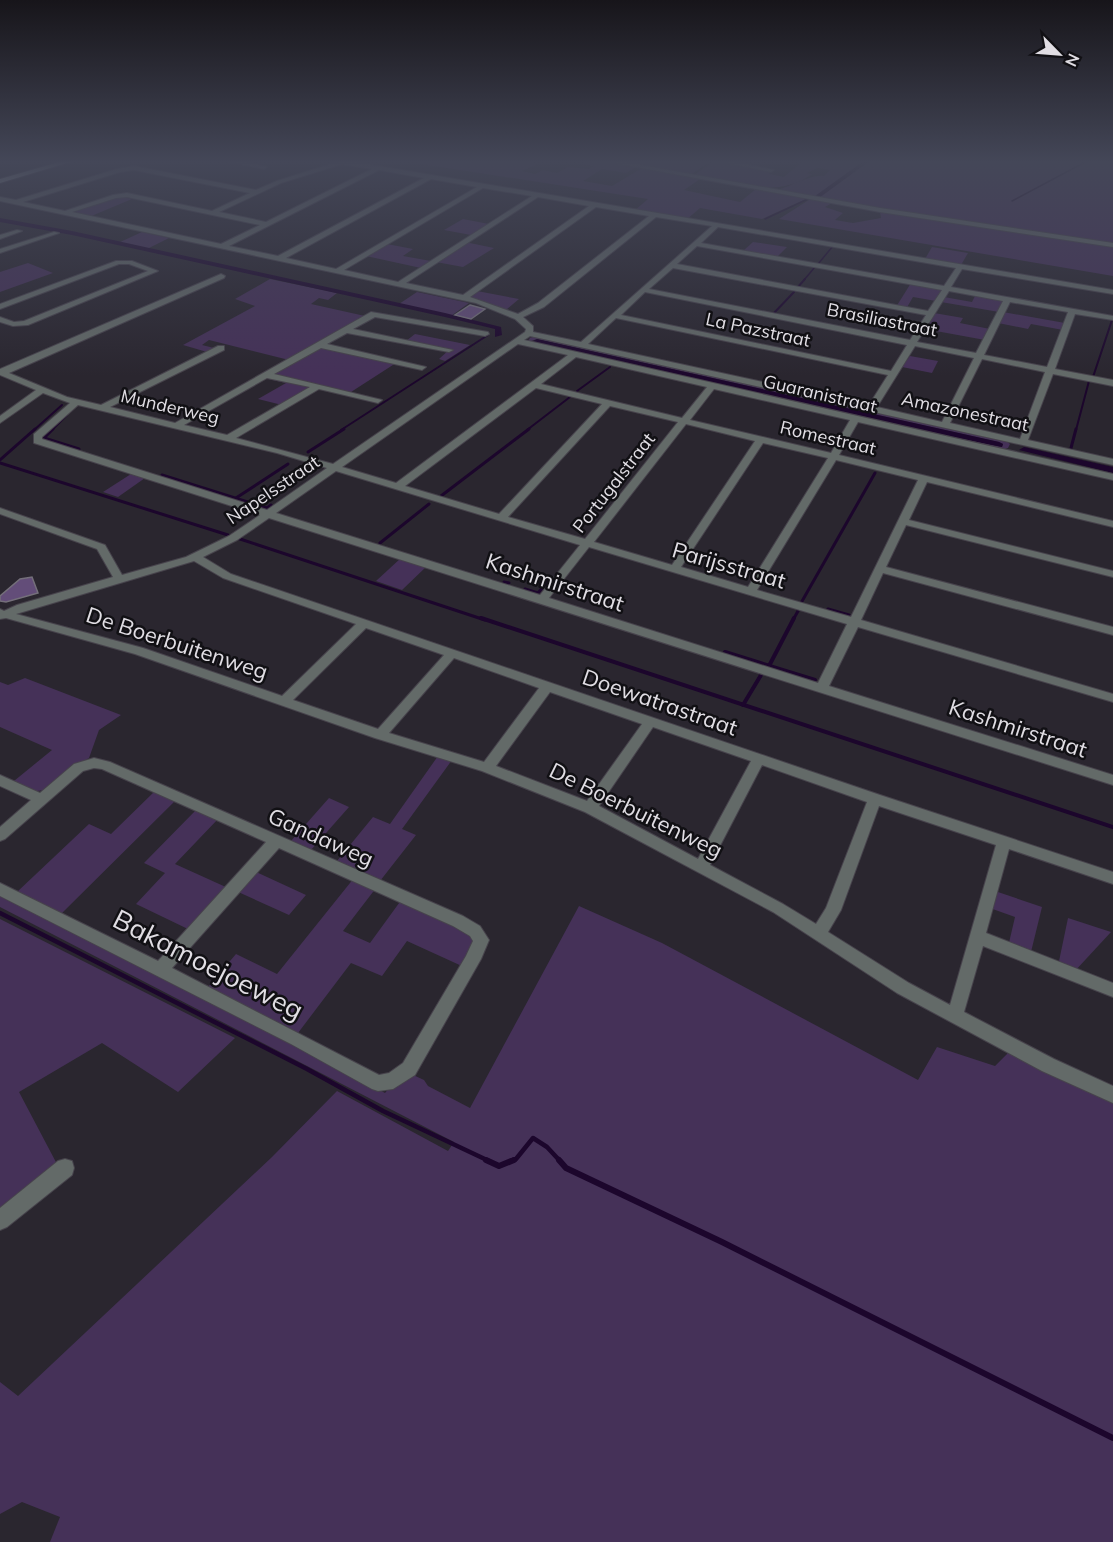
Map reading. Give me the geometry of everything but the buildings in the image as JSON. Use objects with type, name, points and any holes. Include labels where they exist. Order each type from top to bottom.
[{"type":"street","points":[[0,237],[16,232]]},
{"type":"street","points":[[158,232],[464,298],[518,317],[530,328],[529,333]]},
{"type":"street","points":[[223,246],[250,232]]},
{"type":"street","points":[[280,258],[328,232]]},
{"type":"street","points":[[339,270],[404,232]]},
{"type":"street","points":[[400,284],[480,232]]},
{"type":"street","points":[[464,298],[556,232]]},
{"type":"street","points":[[518,317],[541,305],[633,232]]},
{"type":"street","points":[[583,344],[709,232]]},
{"type":"street","points":[[765,232],[1113,292]]},
{"type":"street","points":[[1026,232],[1113,245]]},
{"type":"street","points":[[0,251],[56,233]]},
{"type":"street","points":[[696,244],[1113,318]]},
{"type":"street","points":[[0,307],[124,261],[154,271],[25,323],[13,324],[0,319]]},
{"type":"street","points":[[671,265],[930,314]]},
{"type":"street","points":[[873,408],[961,265]]},
{"type":"street","points":[[0,373],[221,276]]},
{"type":"street","name":"Brasiliastraat","points":[[644,290],[1113,383]]},
{"type":"street","points":[[945,425],[1007,300]]},
{"type":"street","points":[[1010,454],[1019,441],[1050,370],[1072,311]]},
{"type":"street","points":[[176,426],[374,314],[485,334]]},
{"type":"street","name":"La Pazstraat","points":[[616,316],[894,374]]},
{"type":"street","points":[[346,330],[449,350]]},
{"type":"street","name":"Amazonestraat","points":[[529,333],[1113,462]]},
{"type":"street","name":"Napelsstraat","points":[[2,614],[196,557],[233,538],[520,342],[529,333]]},
{"type":"street","name":"Guaranistraat","points":[[520,342],[1113,477]]},
{"type":"street","points":[[320,345],[422,367]]},
{"type":"street","points":[[102,408],[221,348]]},
{"type":"street","points":[[397,487],[574,355]]},
{"type":"street","name":"Munderweg","points":[[0,373],[41,391],[76,402],[229,438],[336,467]]},
{"type":"street","points":[[266,375],[378,400]]},
{"type":"street","name":"Romestraat","points":[[535,385],[1113,524]]},
{"type":"street","points":[[229,438],[318,386]]},
{"type":"street","name":"Portugalstraat","points":[[542,600],[712,386]]},
{"type":"street","points":[[0,420],[41,391]]},
{"type":"street","name":"Kashmirstraat","points":[[76,402],[37,436],[37,441],[1113,780]]},
{"type":"street","points":[[501,518],[609,402]]},
{"type":"street","points":[[750,592],[855,419]]},
{"type":"street","points":[[674,570],[761,439]]},
{"type":"street","name":"Parijsstraat","points":[[336,467],[674,570],[1113,698]]},
{"type":"street","points":[[822,688],[924,478]]},
{"type":"street","points":[[0,511],[101,547],[119,579]]},
{"type":"street","points":[[902,521],[1113,574]]},
{"type":"street","name":"Doewatrastraat","points":[[196,557],[227,576],[1004,843],[1113,878]]},
{"type":"street","points":[[880,568],[1113,631]]},
{"type":"street","name":"De Boerbuitenweg","points":[[2,614],[138,651],[380,735],[487,768],[590,808],[778,908],[903,988],[1048,1065],[1113,1095]]},
{"type":"street","points":[[285,701],[363,623]]},
{"type":"street","points":[[380,735],[451,654]]},
{"type":"street","points":[[487,768],[547,686]]},
{"type":"street","points":[[590,808],[651,721]]},
{"type":"street","points":[[702,866],[759,758]]},
{"type":"street","name":"Gandaweg","points":[[0,835],[80,768],[94,763],[105,765],[458,921],[475,931],[481,940],[473,959],[409,1069],[393,1081]]},
{"type":"street","points":[[0,780],[41,799]]},
{"type":"street","points":[[818,934],[833,910],[875,799]]},
{"type":"street","points":[[161,969],[277,840]]},
{"type":"street","points":[[955,1016],[1004,843]]},
{"type":"street","name":"Bakamoejoeweg","points":[[0,889],[161,969],[378,1083],[393,1081]]},
{"type":"street","points":[[978,937],[1113,990]]},
{"type":"street","points":[[0,1220],[65,1168]]},
{"type":"shaded area","points":[[142,232],[169,238],[147,249],[118,243]]},
{"type":"shaded area","points":[[455,232],[476,232],[471,235]]},
{"type":"shaded area","points":[[855,232],[1017,232],[1113,246],[1113,276]]},
{"type":"shaded area","points":[[1023,232],[1113,232],[1113,244]]},
{"type":"shaded area","points":[[465,242],[494,248],[463,267],[436,262]]},
{"type":"shaded area","points":[[753,242],[787,247],[777,257],[743,251]]},
{"type":"shaded area","points":[[387,244],[413,249],[403,256],[431,261],[421,268],[366,256]]},
{"type":"shaded area","points":[[932,247],[968,253],[961,265],[925,259]]},
{"type":"shaded area","points":[[28,263],[53,273],[0,292],[0,272]]},
{"type":"shaded area","points":[[270,279],[337,293],[328,300],[319,298],[311,304],[365,316],[289,360],[209,340],[202,345],[214,348],[207,352],[183,345],[255,306],[235,299]]},
{"type":"shaded area","points":[[911,283],[942,290],[936,301],[913,297],[906,309],[896,307]]},
{"type":"shaded area","points":[[477,291],[519,299],[506,310],[470,298]]},
{"type":"shaded area","points":[[417,292],[469,303],[451,316],[399,304]]},
{"type":"shaded area","points":[[976,294],[1004,301],[999,312],[941,302],[944,297],[972,302]]},
{"type":"shaded area","points":[[1003,312],[1065,323],[1063,330],[1031,324],[1028,329],[998,323]]},
{"type":"shaded area","points":[[934,313],[963,318],[960,323],[990,329],[985,340],[925,329]]},
{"type":"shaded area","points":[[415,334],[470,345],[445,361],[439,359],[450,349],[406,341]]},
{"type":"shaded area","points":[[536,336],[1004,439],[1010,444],[1008,448],[1001,450],[528,341]],"holes":[[[537,339],[1003,444],[1002,447],[531,341]]]},
{"type":"shaded area","points":[[537,339],[1003,444],[1002,447],[943,435],[531,342]]},
{"type":"shaded area","points":[[318,347],[396,363],[351,392],[316,385],[282,405],[258,399],[286,383],[264,378]]},
{"type":"shaded area","points":[[910,356],[938,361],[932,373],[902,367]]},
{"type":"shaded area","points":[[1024,447],[1113,467],[1113,473],[1019,450]]},
{"type":"shaded area","points":[[131,474],[145,478],[118,497],[103,492]]},
{"type":"shaded area","points":[[401,558],[427,566],[402,590],[376,581]]},
{"type":"shaded area","points":[[25,678],[121,715],[99,730],[89,758],[56,783],[36,791],[14,781],[52,750],[0,727],[0,682],[8,685]]},
{"type":"shaded area","points":[[438,756],[452,760],[402,829],[416,835],[380,881],[337,861],[373,817],[390,824]]},
{"type":"shaded area","points":[[155,791],[176,800],[61,914],[17,892],[89,824],[111,834]]},
{"type":"shaded area","points":[[329,798],[349,807],[311,850],[291,841]]},
{"type":"shaded area","points":[[197,809],[218,819],[175,864],[228,888],[190,930],[136,904],[165,873],[144,863]]},
{"type":"shaded area","points":[[254,871],[306,895],[289,915],[236,891]]},
{"type":"shaded area","points":[[354,878],[376,888],[343,931],[370,943],[402,899],[468,929],[475,943],[464,967],[407,941],[382,976],[351,963],[298,1033],[207,988],[236,954],[277,974]]},
{"type":"shaded area","points":[[992,890],[1042,907],[1030,956],[1008,947],[1015,917],[987,907]]},
{"type":"shaded area","points":[[0,893],[287,1040],[385,1093],[390,1087],[411,1074],[424,1080],[428,1086],[470,1108],[579,906],[662,943],[918,1080],[937,1047],[995,1066],[1008,1053],[1113,1103],[1113,1542],[50,1542],[60,1517],[22,1502],[0,1514],[0,1382],[18,1396],[272,1157],[337,1091],[448,1151],[454,1142],[0,907]]},
{"type":"shaded area","points":[[1068,918],[1111,932],[1074,972],[1058,966]]},
{"type":"shaded area","points":[[0,919],[235,1038],[178,1092],[102,1043],[19,1092],[58,1166],[0,1216]]},
{"type":"waterway","points":[[66,232],[445,315],[499,328],[498,335]]},
{"type":"waterway","points":[[818,264],[833,246]]},
{"type":"waterway","points":[[804,280],[815,267]]},
{"type":"waterway","points":[[797,288],[805,279]]},
{"type":"waterway","points":[[774,313],[794,292]]},
{"type":"waterway","points":[[1093,377],[1112,320]]},
{"type":"waterway","points":[[341,430],[488,335]]},
{"type":"waterway","points":[[577,391],[610,367]]},
{"type":"waterway","points":[[1076,430],[1089,381]]},
{"type":"waterway","points":[[527,430],[570,397]]},
{"type":"waterway","points":[[34,430],[62,405]]},
{"type":"waterway","points":[[67,415],[44,438],[79,449]]},
{"type":"waterway","points":[[0,460],[35,429]]},
{"type":"waterway","points":[[308,452],[344,429]]},
{"type":"waterway","points":[[441,496],[529,429]]},
{"type":"waterway","points":[[1071,448],[1076,429]]},
{"type":"waterway","points":[[0,463],[228,535]]},
{"type":"waterway","points":[[236,498],[288,464]]},
{"type":"waterway","points":[[801,603],[875,473]]},
{"type":"waterway","points":[[162,475],[267,508],[271,505]]},
{"type":"waterway","points":[[380,543],[429,504]]},
{"type":"waterway","points":[[240,539],[485,620]]},
{"type":"waterway","points":[[525,589],[538,593],[548,581]]},
{"type":"waterway","points":[[504,582],[509,583]]},
{"type":"waterway","points":[[828,609],[849,615]]},
{"type":"waterway","points":[[793,620],[798,611]]},
{"type":"waterway","points":[[481,618],[743,705]]},
{"type":"waterway","points":[[769,666],[794,618]]},
{"type":"waterway","points":[[725,652],[769,666]]},
{"type":"waterway","points":[[769,666],[815,680]]},
{"type":"waterway","points":[[743,705],[761,675]]},
{"type":"waterway","points":[[743,705],[1113,827]]},
{"type":"waterway","points":[[0,913],[307,1069],[383,1111],[489,1161]]},
{"type":"waterway","points":[[510,1161],[516,1159],[533,1138],[547,1147],[560,1161]]},
{"type":"waterway","points":[[486,1160],[499,1166],[514,1160]]},
{"type":"waterway","points":[[559,1160],[566,1168],[722,1242],[1113,1438]]}]
